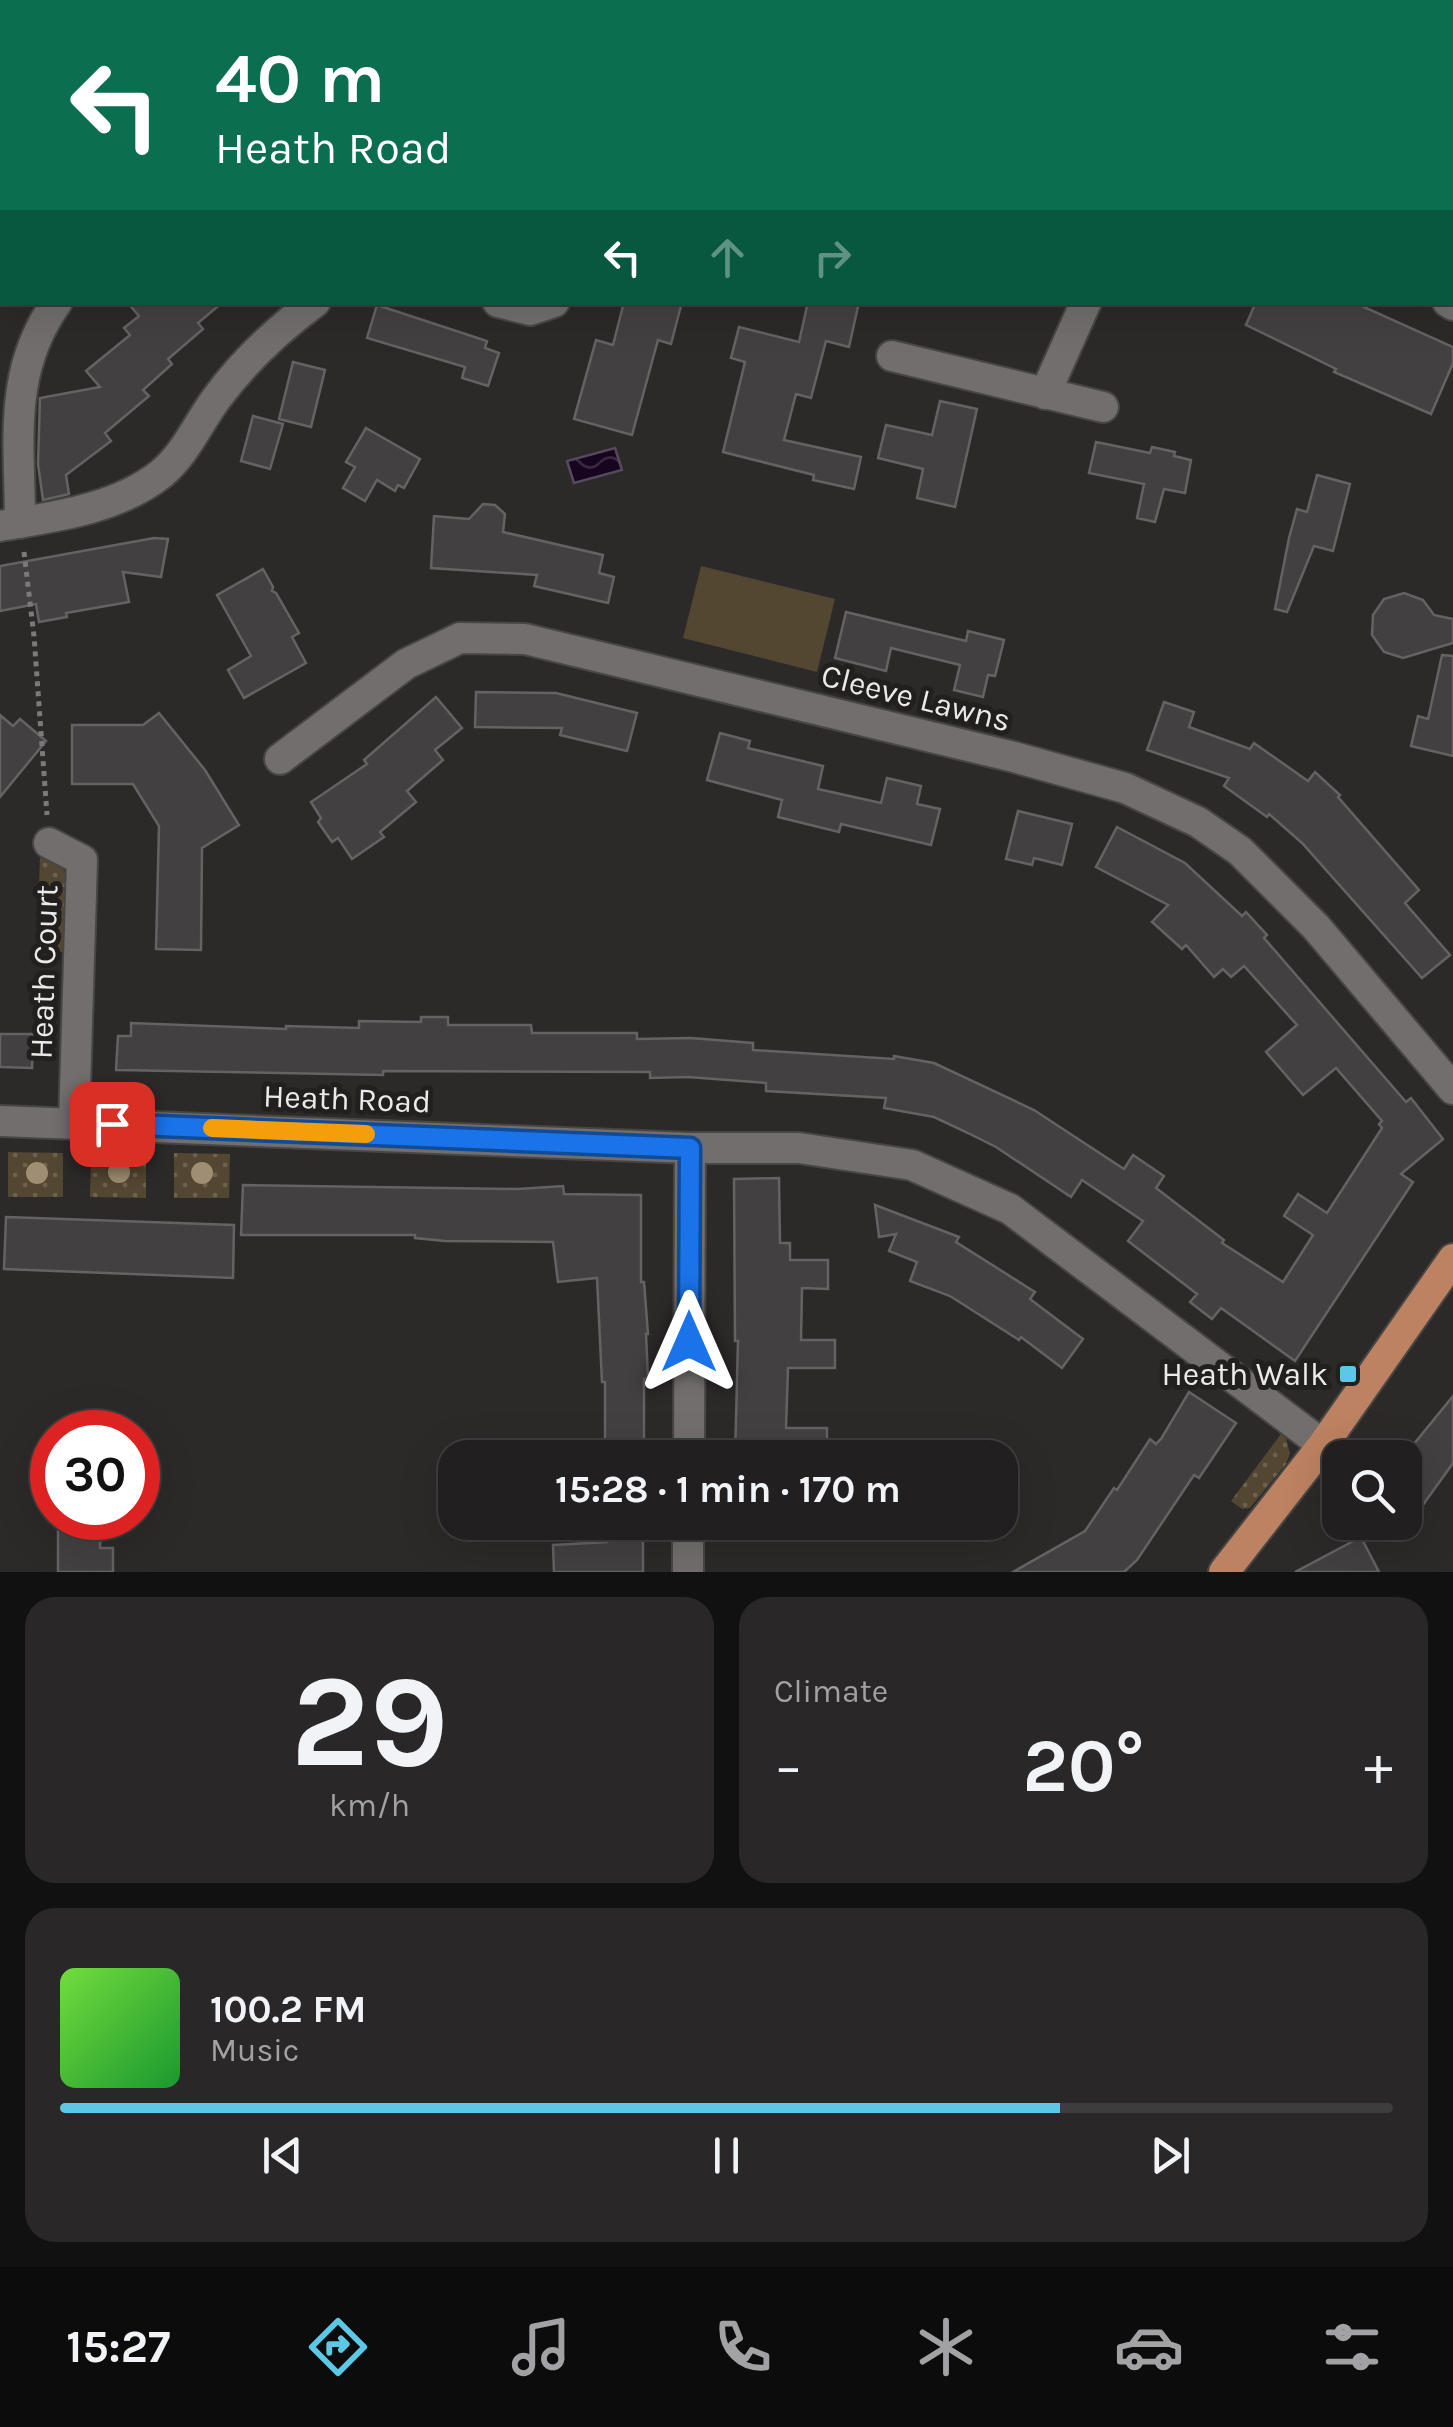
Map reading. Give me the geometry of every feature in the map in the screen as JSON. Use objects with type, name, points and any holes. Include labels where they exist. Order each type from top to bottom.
[{"type":"main road","points":[[1327,1440],[1453,1260]]},
{"type":"main road","points":[[1224,1572],[1245,1559],[1322,1447]]},
{"type":"street","points":[[56,305],[37,331],[19,393],[10,524],[91,507],[130,493],[162,473],[191,440],[214,401],[244,365],[282,326],[311,305]]},
{"type":"street","points":[[510,305],[530,310],[545,305]]},
{"type":"street","points":[[1045,394],[1085,305]]},
{"type":"street","points":[[892,356],[1103,407]]},
{"type":"street","name":"Cleeve Lawns","points":[[280,759],[406,664],[460,638],[525,639],[1125,788],[1198,822],[1240,851],[1316,927],[1453,1089]]},
{"type":"street","name":"Heath Court","points":[[49,843],[82,860],[74,1122]]},
{"type":"street","name":"Heath Road","points":[[0,1121],[690,1148]]},
{"type":"street","points":[[689,1440],[690,1148],[799,1148],[912,1165],[1010,1209],[1322,1445]]},
{"type":"street","points":[[688,1540],[688,1572]]},
{"type":"path","points":[[10,524],[34,636],[49,843]]},
{"type":"shaded area","points":[[701,566],[835,599],[817,672],[683,638]]},
{"type":"shaded area","points":[[40,856],[60,865],[67,875],[67,952],[37,952]]},
{"type":"shaded area","points":[[8,1152],[63,1153],[63,1197],[8,1197]]},
{"type":"shaded area","points":[[91,1153],[146,1153],[146,1198],[90,1197]]},
{"type":"shaded area","points":[[174,1153],[230,1154],[229,1198],[174,1198]]},
{"type":"shaded area","points":[[1284,1430],[1290,1454],[1286,1464],[1250,1508],[1242,1509],[1231,1501]]},
{"type":"water","points":[[615,448],[622,470],[574,483],[567,461]]},
{"type":"building","points":[[130,305],[219,305],[198,323],[203,329],[168,359],[172,364],[143,390],[149,396],[105,433],[111,441],[66,475],[69,494],[43,500],[38,464],[40,398],[100,387],[86,371],[130,335],[124,328],[139,316]]},
{"type":"building","points":[[377,305],[487,341],[485,348],[499,353],[488,386],[462,378],[465,367],[367,338]]},
{"type":"building","points":[[623,305],[681,305],[671,344],[658,340],[632,435],[574,419],[596,340],[613,345]]},
{"type":"building","points":[[807,305],[858,305],[849,347],[826,341],[811,398],[796,394],[784,440],[861,457],[854,489],[723,452],[745,362],[731,358],[739,327],[799,342]]},
{"type":"building","points":[[1255,305],[1360,305],[1453,347],[1453,363],[1431,414],[1334,372],[1336,369],[1246,325]]},
{"type":"building","points":[[293,362],[325,370],[311,427],[279,419]]},
{"type":"building","points":[[940,401],[977,409],[955,507],[917,498],[923,469],[878,458],[886,425],[932,435]]},
{"type":"building","points":[[253,416],[283,424],[270,469],[241,461]]},
{"type":"building","points":[[366,428],[420,459],[404,488],[398,485],[395,491],[377,480],[365,501],[343,488],[355,467],[346,462]]},
{"type":"building","points":[[1096,442],[1150,453],[1152,447],[1191,460],[1185,493],[1164,489],[1155,522],[1137,518],[1144,484],[1089,473]]},
{"type":"building","points":[[1317,475],[1350,484],[1333,551],[1314,546],[1287,612],[1275,609],[1297,509],[1307,512]]},
{"type":"building","points":[[483,504],[495,505],[505,514],[503,532],[603,555],[599,573],[614,577],[608,603],[534,586],[537,575],[431,568],[434,516],[469,519]]},
{"type":"building","points":[[154,538],[168,539],[161,577],[123,572],[129,602],[39,622],[36,604],[0,611],[0,566]]},
{"type":"building","points":[[263,569],[299,633],[292,637],[306,663],[244,698],[228,670],[251,656],[217,595]]},
{"type":"building","points":[[1404,593],[1423,600],[1434,615],[1453,619],[1453,643],[1403,658],[1384,652],[1372,635],[1373,615],[1384,599]]},
{"type":"building","points":[[846,612],[966,641],[968,631],[1004,640],[995,676],[988,675],[983,697],[954,690],[960,665],[891,648],[886,671],[835,658]]},
{"type":"building","points":[[1442,655],[1453,656],[1453,756],[1411,746],[1418,716],[1428,719]]},
{"type":"building","points":[[476,692],[556,693],[637,713],[627,751],[560,735],[562,728],[475,727]]},
{"type":"building","points":[[436,697],[462,728],[435,750],[443,760],[407,791],[416,802],[380,832],[384,837],[352,859],[338,838],[332,842],[318,822],[321,818],[311,802],[367,764],[364,760]]},
{"type":"building","points":[[1164,702],[1194,712],[1189,727],[1250,749],[1254,743],[1308,781],[1315,772],[1340,795],[1419,890],[1405,903],[1450,955],[1422,978],[1302,843],[1269,814],[1267,817],[1224,786],[1229,778],[1147,750]]},
{"type":"building","points":[[159,713],[205,770],[239,825],[202,848],[201,950],[156,949],[159,826],[133,784],[72,784],[72,725],[143,725]]},
{"type":"building","points":[[0,715],[13,726],[20,719],[46,741],[0,797]]},
{"type":"building","points":[[720,733],[750,741],[748,748],[823,766],[818,789],[881,803],[887,778],[921,786],[917,804],[940,809],[931,845],[841,824],[839,832],[778,817],[782,800],[707,780]]},
{"type":"building","points":[[1018,811],[1072,824],[1062,865],[1034,858],[1032,865],[1006,859]]},
{"type":"building","points":[[1117,827],[1185,863],[1242,916],[1246,912],[1406,1102],[1411,1098],[1443,1139],[1401,1174],[1413,1182],[1295,1361],[1221,1308],[1212,1319],[1190,1302],[1197,1294],[1128,1241],[1143,1221],[1082,1180],[1071,1197],[968,1133],[934,1117],[884,1108],[886,1098],[766,1091],[766,1083],[650,1078],[650,1072],[383,1071],[383,1075],[116,1070],[118,1036],[131,1036],[131,1023],[359,1028],[359,1021],[421,1022],[421,1017],[448,1017],[448,1025],[531,1025],[532,1033],[637,1033],[637,1039],[753,1043],[753,1050],[894,1056],[934,1063],[1034,1110],[1124,1169],[1133,1155],[1164,1176],[1156,1188],[1224,1240],[1222,1243],[1283,1282],[1313,1235],[1284,1216],[1298,1194],[1327,1213],[1382,1128],[1382,1121],[1336,1068],[1303,1095],[1266,1052],[1297,1025],[1244,966],[1231,977],[1223,969],[1214,977],[1186,945],[1182,949],[1152,922],[1168,905],[1096,867]]},
{"type":"building","points":[[0,1034],[33,1034],[32,1068],[0,1067]]},
{"type":"building","points":[[779,1178],[780,1243],[790,1243],[790,1260],[828,1260],[828,1289],[802,1288],[801,1340],[835,1340],[835,1368],[788,1368],[786,1428],[827,1428],[827,1440],[735,1440],[738,1341],[734,1179]]},
{"type":"building","points":[[243,1185],[518,1189],[563,1186],[564,1194],[641,1195],[641,1282],[648,1334],[644,1440],[605,1440],[597,1278],[558,1282],[553,1242],[445,1241],[415,1235],[241,1235]]},
{"type":"building","points":[[875,1205],[959,1237],[956,1242],[1035,1292],[1030,1299],[1083,1339],[1062,1368],[1021,1337],[1019,1340],[950,1296],[910,1281],[917,1262],[889,1251],[896,1234],[879,1237]]},
{"type":"building","points":[[6,1217],[234,1225],[233,1278],[4,1269]]},
{"type":"building","points":[[1189,1392],[1236,1423],[1199,1478],[1194,1475],[1137,1560],[1124,1572],[1013,1572],[1085,1531],[1150,1439],[1156,1444],[1161,1439]]},
{"type":"building","points":[[1453,1396],[1453,1463],[1422,1506],[1422,1440],[1417,1440]]},
{"type":"building","points":[[58,1540],[100,1540],[100,1548],[113,1548],[113,1572],[58,1572]]},
{"type":"building","points":[[643,1540],[643,1572],[554,1572],[553,1545]]},
{"type":"building","points":[[1355,1540],[1363,1540],[1379,1572],[1295,1572]]},
{"type":"slow traffic","points":[[212,1128],[366,1134]]},
{"type":"place","name":"Heath Walk","points":[[1348,1374]]},
{"type":"route","points":[[112,1124],[690,1148],[689,1342]]}]
